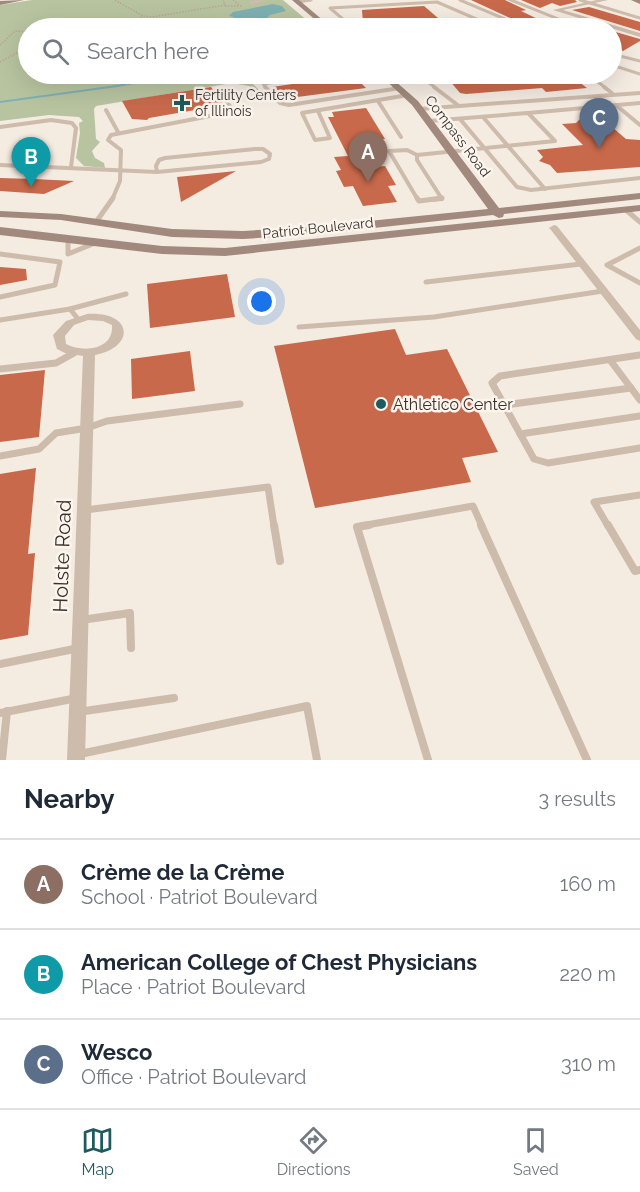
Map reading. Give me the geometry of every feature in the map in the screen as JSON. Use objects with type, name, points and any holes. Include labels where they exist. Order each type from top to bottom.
[{"type":"main road","points":[[0,3],[21,0]]},
{"type":"main road","points":[[634,0],[640,2]]},
{"type":"main road","points":[[296,1],[317,18]]},
{"type":"main road","name":"Compass Road","points":[[395,84],[429,121],[504,223]]},
{"type":"main road","name":"Patriot Boulevard","points":[[0,214],[61,217],[92,226],[243,235],[319,230],[640,196]]},
{"type":"main road","name":"Patriot Boulevard","points":[[0,231],[162,250],[225,252],[640,208]]},
{"type":"main road","points":[[0,224],[50,223],[92,226],[95,243]]},
{"type":"street","points":[[511,0],[555,18]]},
{"type":"street","points":[[541,13],[605,0]]},
{"type":"street","points":[[555,10],[582,18]]},
{"type":"street","points":[[622,30],[640,35]]},
{"type":"street","points":[[622,37],[640,42]]},
{"type":"street","points":[[554,228],[640,337]]},
{"type":"street","points":[[105,317],[117,324],[119,330],[114,342],[108,347],[82,353],[61,346],[59,334],[63,329],[78,319],[105,317]]},
{"type":"street","name":"Holste Road","points":[[76,757],[87,428],[82,353]]},
{"type":"lane","points":[[252,3],[262,0]]},
{"type":"lane","points":[[296,1],[311,0]]},
{"type":"lane","points":[[460,0],[502,18]]},
{"type":"lane","points":[[580,0],[640,18]]},
{"type":"lane","points":[[342,18],[330,8],[437,2],[473,18]]},
{"type":"lane","points":[[622,57],[640,62]]},
{"type":"lane","points":[[622,68],[640,74]]},
{"type":"lane","points":[[263,84],[280,103],[289,105],[404,92]]},
{"type":"lane","points":[[430,84],[459,106]]},
{"type":"lane","points":[[601,84],[613,93]]},
{"type":"lane","points":[[318,111],[330,138],[315,140],[302,113],[378,101],[404,92]]},
{"type":"lane","points":[[419,109],[639,92]]},
{"type":"lane","points":[[92,226],[111,204],[121,184],[121,150],[108,140],[111,135],[231,112],[233,110],[220,94]]},
{"type":"lane","points":[[378,101],[401,137]]},
{"type":"lane","points":[[429,121],[640,103]]},
{"type":"lane","points":[[616,105],[640,124]]},
{"type":"lane","points":[[106,110],[118,132]]},
{"type":"lane","points":[[417,155],[417,160],[442,199],[419,201],[389,151],[407,150],[417,155],[555,141],[528,113]]},
{"type":"lane","points":[[483,117],[544,189]]},
{"type":"lane","points":[[460,119],[517,187],[531,190],[640,178]]},
{"type":"lane","points":[[0,127],[51,120],[72,123],[76,128],[71,167]]},
{"type":"lane","points":[[0,165],[71,167],[122,173],[157,172],[261,162],[269,159],[270,154],[263,149],[255,149],[165,158],[159,160],[156,166],[157,172]]},
{"type":"lane","points":[[626,210],[640,222]]},
{"type":"lane","points":[[68,239],[68,254]]},
{"type":"lane","points":[[0,297],[55,285],[60,262],[68,254],[95,243]]},
{"type":"lane","points":[[640,248],[607,265],[640,283]]},
{"type":"lane","points":[[0,254],[60,262]]},
{"type":"lane","points":[[426,282],[581,264]]},
{"type":"lane","points":[[299,327],[434,317],[603,291]]},
{"type":"lane","points":[[0,320],[70,309],[126,294]]},
{"type":"lane","points":[[70,309],[78,319]]},
{"type":"lane","points":[[0,369],[56,363],[82,353]]},
{"type":"lane","points":[[640,355],[500,376],[492,382],[534,459],[548,463],[640,448]]},
{"type":"lane","points":[[610,360],[640,400]]},
{"type":"lane","points":[[505,405],[631,388]]},
{"type":"lane","points":[[0,456],[39,449],[56,433],[87,428],[107,421],[240,404]]},
{"type":"lane","points":[[520,434],[640,416]]},
{"type":"lane","points":[[84,510],[268,487],[280,561]]},
{"type":"lane","points":[[640,495],[594,502],[635,571],[640,570]]},
{"type":"lane","points":[[428,760],[357,527],[473,506],[587,760]]},
{"type":"lane","points":[[81,620],[130,613],[132,648]]},
{"type":"lane","points":[[0,664],[80,648]]},
{"type":"lane","points":[[2,760],[4,712],[174,698]]},
{"type":"lane","points":[[76,757],[307,706],[317,760]]},
{"type":"path","points":[[115,0],[143,16],[158,17],[238,5],[233,0]]},
{"type":"path","points":[[222,6],[225,5],[223,0]]},
{"type":"path","points":[[0,45],[15,31],[18,31]]},
{"type":"path","points":[[0,62],[18,52]]},
{"type":"green space","points":[[32,0],[283,0],[304,18],[18,18],[18,84],[226,84],[96,106],[94,109],[96,139],[100,142],[92,151],[95,158],[104,163],[105,168],[84,166],[76,158],[80,133],[79,123],[83,121],[79,117],[49,115],[0,121],[0,5]]},
{"type":"green space","points":[[238,84],[253,84],[262,93],[260,96],[249,86]]},
{"type":"water","points":[[273,4],[282,6],[286,11],[267,18],[233,18],[229,16],[233,12]]},
{"type":"building","points":[[471,0],[505,0],[526,10],[521,11],[536,18],[510,18]]},
{"type":"building","points":[[521,0],[575,0],[577,2],[560,6],[552,3],[540,8]]},
{"type":"building","points":[[424,6],[438,18],[363,18],[362,10]]},
{"type":"building","points":[[589,7],[640,22],[640,31],[622,25],[622,18],[598,18],[572,10]]},
{"type":"building","points":[[622,34],[640,39],[640,41],[623,51]]},
{"type":"building","points":[[292,84],[362,84],[366,88],[282,99],[272,87]]},
{"type":"building","points":[[452,84],[582,84],[587,88],[546,92],[542,88],[460,93]]},
{"type":"building","points":[[211,87],[224,105],[147,120],[132,119],[122,101]]},
{"type":"building","points":[[366,108],[385,139],[359,141],[374,167],[385,166],[396,185],[388,186],[397,202],[363,206],[353,186],[344,187],[336,171],[341,170],[334,157],[348,156],[328,117],[334,117],[332,112]]},
{"type":"building","points":[[580,119],[591,122],[605,121],[626,139],[640,140],[640,167],[557,173],[550,165],[539,161],[543,157],[537,150],[583,145],[562,124],[576,123]]},
{"type":"building","points":[[236,171],[181,202],[177,177]]},
{"type":"building","points":[[0,178],[74,181],[44,194],[0,191]]},
{"type":"building","points":[[0,267],[26,269],[27,280],[0,285]]},
{"type":"building","points":[[227,274],[235,317],[150,328],[147,284]]},
{"type":"building","name":"Athletico Center","points":[[395,329],[406,355],[447,349],[498,452],[462,458],[471,482],[315,508],[274,346]]},
{"type":"building","points":[[190,351],[195,391],[132,399],[131,359]]},
{"type":"building","points":[[45,370],[39,437],[0,442],[0,375]]},
{"type":"building","points":[[36,468],[28,554],[35,553],[28,635],[0,640],[0,474]]},
{"type":"waterway","points":[[0,102],[128,84]]},
{"type":"place","name":"Fertility Centers of Illinois","points":[[182,103]]},
{"type":"place","name":"Wesco","points":[[599,148]]},
{"type":"place","name":"Crème de la Crème","points":[[368,182]]},
{"type":"place","name":"American College of Chest Physicians","points":[[31,187]]},
{"type":"place","name":"Athletico Center","points":[[381,404]]}]
